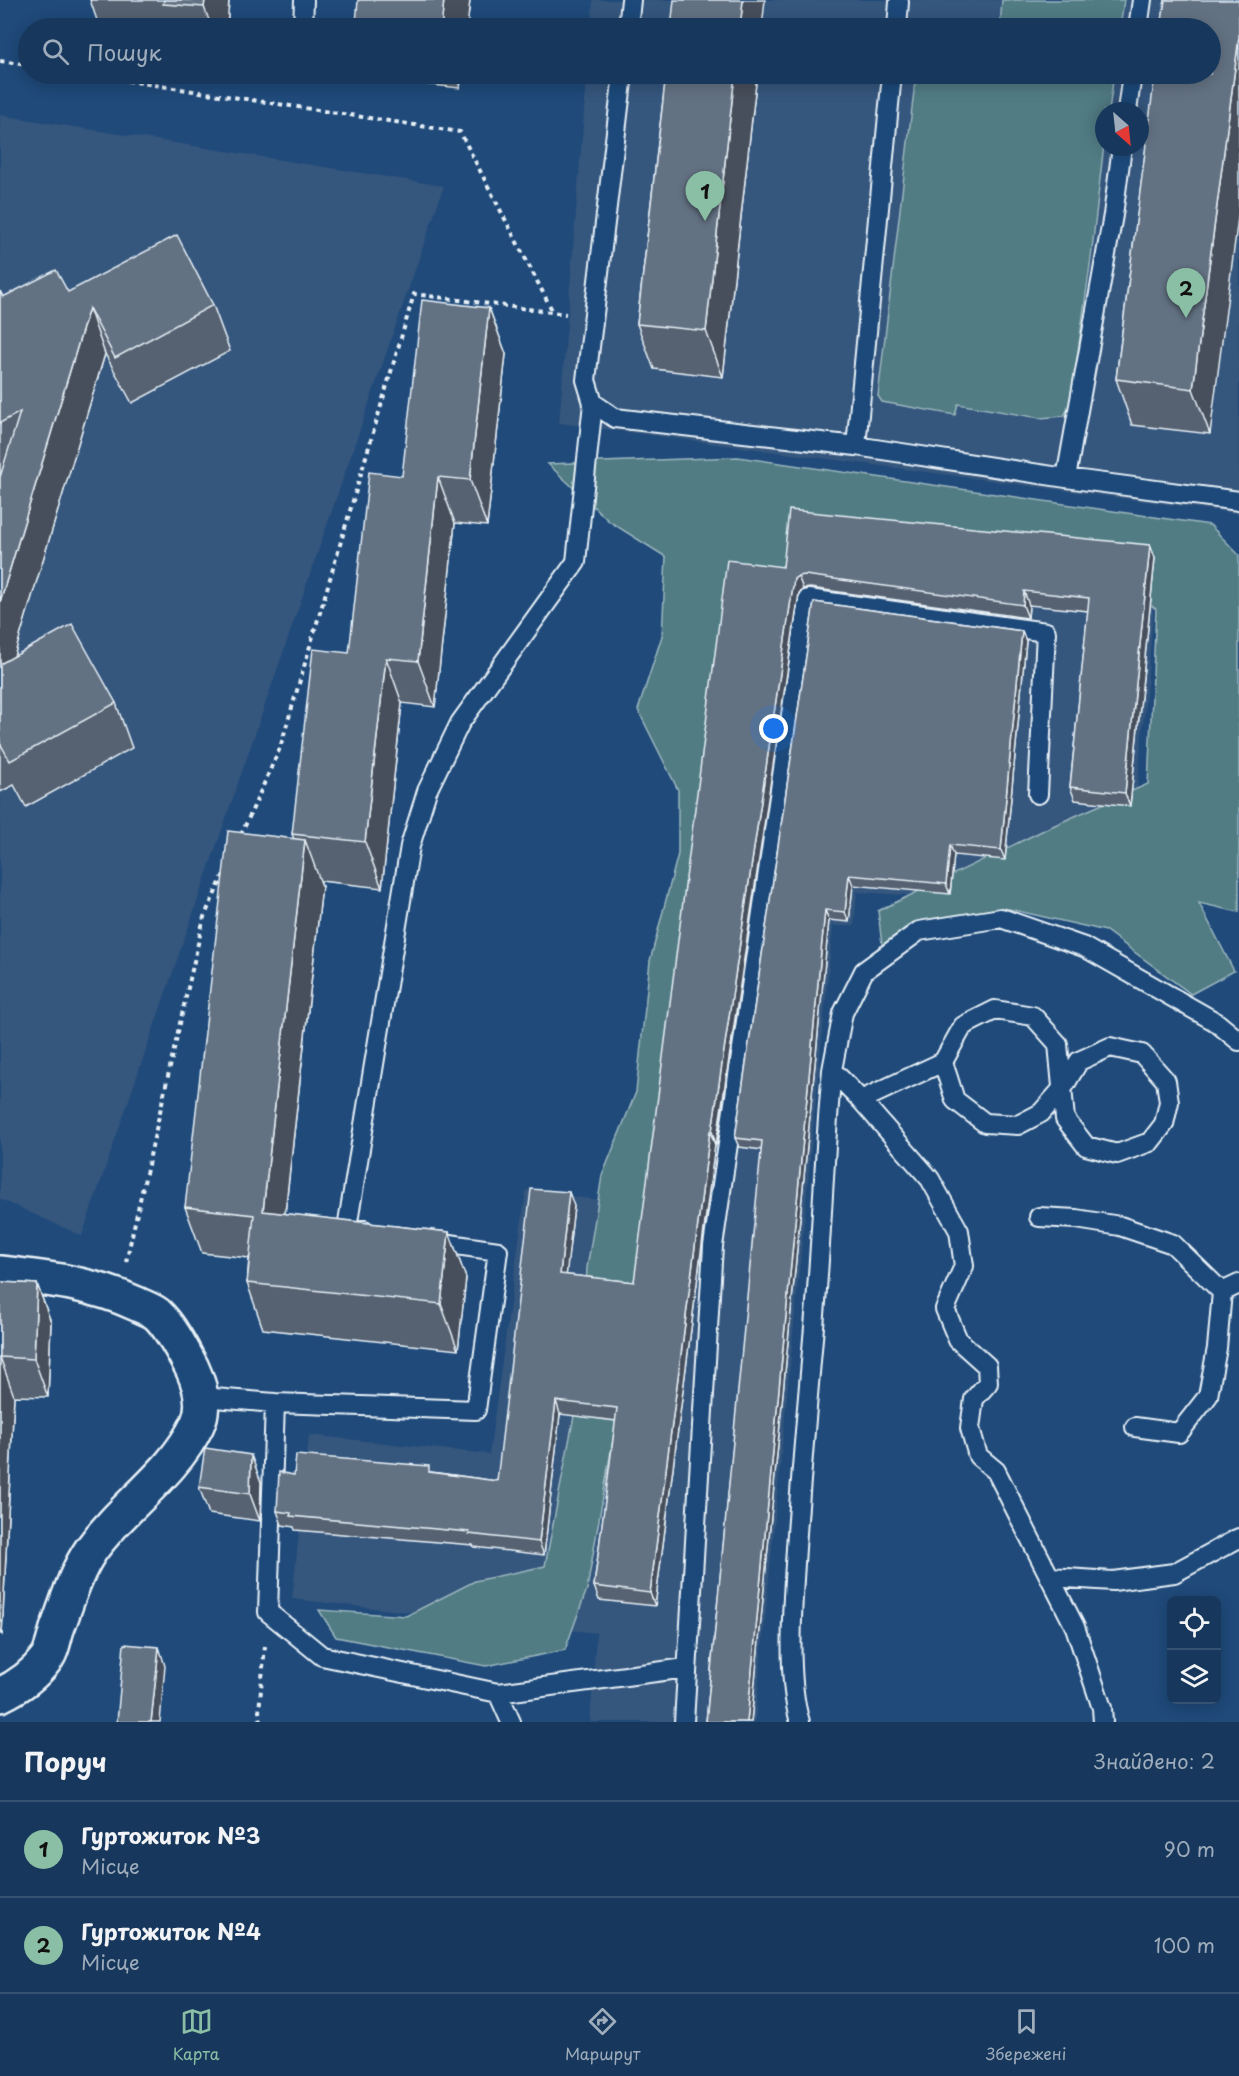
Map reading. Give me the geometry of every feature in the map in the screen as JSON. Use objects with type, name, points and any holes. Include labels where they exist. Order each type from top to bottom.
[{"type":"street","points":[[0,1274],[50,1279],[118,1295],[157,1313],[182,1348],[197,1378],[202,1397],[198,1423],[180,1453],[90,1551],[71,1591],[48,1658],[17,1687],[0,1695]]},
{"type":"lane","points":[[303,18],[304,0]]},
{"type":"lane","points":[[629,18],[631,0]]},
{"type":"lane","points":[[1139,18],[1142,0]]},
{"type":"lane","points":[[898,18],[899,2]]},
{"type":"lane","points":[[382,1233],[347,1228],[410,846],[427,791],[459,723],[576,562],[593,403],[586,380],[622,84]]},
{"type":"lane","points":[[856,446],[891,84]]},
{"type":"lane","points":[[1128,102],[1131,84]]},
{"type":"lane","points":[[1066,478],[1113,214],[1121,156]]},
{"type":"lane","points":[[593,403],[615,418],[856,446],[1066,478],[1239,501]]},
{"type":"lane","points":[[684,1722],[713,1246],[808,599],[1046,632],[1038,794]]},
{"type":"lane","points":[[800,1722],[793,1666],[792,1603],[803,1435],[822,1220],[825,1149],[832,1070],[843,1013],[864,971],[919,931],[1001,918],[1084,947],[1216,1022],[1239,1041]]},
{"type":"lane","points":[[861,1100],[943,1062],[963,1026],[995,1010],[1033,1016],[1058,1044],[1063,1088],[1065,1119],[1086,1146],[1117,1154],[1149,1142],[1164,1124],[1169,1102],[1166,1081],[1142,1054],[1110,1047],[1078,1061],[1063,1088],[1041,1113],[1018,1125],[985,1124],[955,1100],[943,1062]]},
{"type":"lane","points":[[832,1070],[930,1179],[959,1231],[964,1266],[945,1309],[958,1340],[987,1366],[988,1383],[974,1399],[970,1428],[978,1456],[996,1471],[1075,1627],[1102,1708],[1103,1722]]},
{"type":"lane","points":[[1039,1216],[1120,1226],[1173,1244],[1222,1292]]},
{"type":"lane","points":[[202,1397],[274,1403],[476,1410],[498,1251],[417,1239]]},
{"type":"lane","points":[[1222,1292],[1239,1284]]},
{"type":"lane","points":[[1135,1427],[1179,1433],[1208,1396],[1217,1347],[1222,1292]]},
{"type":"lane","points":[[274,1403],[268,1612],[322,1656],[498,1694],[687,1668]]},
{"type":"lane","points":[[1051,1577],[1113,1581],[1174,1573],[1239,1538]]},
{"type":"lane","points":[[498,1694],[511,1722]]},
{"type":"path","points":[[0,61],[18,64]]},
{"type":"path","points":[[148,84],[460,132],[553,312]]},
{"type":"path","points":[[237,843],[280,748],[414,294],[593,318]]},
{"type":"path","points":[[118,1295],[204,917],[228,864]]},
{"type":"path","points":[[261,1722],[259,1710],[268,1612]]},
{"type":"shaded area","points":[[593,0],[1239,0],[1239,514],[559,423],[586,84],[1221,84],[1221,18],[592,18]]},
{"type":"shaded area","points":[[0,115],[444,186],[82,1236],[0,1199]]},
{"type":"shaded area","points":[[793,517],[1159,553],[1136,804],[951,898],[857,892],[854,926],[833,926],[755,1722],[590,1722],[596,1633],[292,1599],[309,1435],[489,1454],[526,1190],[643,1206],[728,569]]},
{"type":"green space","points":[[1002,0],[1124,0],[1121,18],[1001,18]]},
{"type":"green space","points":[[915,84],[1113,84],[1110,102],[1095,102],[1095,156],[1103,156],[1071,402],[1064,416],[1040,418],[958,404],[955,415],[882,402],[878,396]]},
{"type":"green space","points":[[738,457],[1210,525],[1239,555],[1239,912],[1199,903],[1234,971],[1191,994],[1106,931],[1009,909],[882,945],[878,911],[1048,828],[1148,784],[1156,609],[1079,553],[819,529],[739,609],[683,1034],[587,1589],[565,1650],[486,1666],[336,1637],[319,1610],[406,1616],[475,1581],[545,1566],[580,1385],[587,1268],[602,1176],[636,1092],[650,961],[678,854],[678,790],[638,710],[662,636],[666,557],[610,522],[548,464]]},
{"type":"building","points":[[164,0],[205,0],[204,7],[163,4]]},
{"type":"building","points":[[358,0],[444,0],[442,18],[356,18]]},
{"type":"building","points":[[674,0],[743,0],[741,18],[672,18]]},
{"type":"building","points":[[1165,0],[1239,0],[1239,37],[1193,389],[1116,379],[1145,156],[1149,156],[1149,121],[1154,84],[1221,84],[1221,18],[1162,18]]},
{"type":"building","points":[[665,84],[734,84],[706,331],[637,324]]},
{"type":"building","points":[[177,235],[213,305],[115,358],[89,308],[0,602],[0,477],[20,412],[0,423],[0,291],[3,297],[56,270],[68,292]]},
{"type":"building","points":[[422,300],[489,308],[470,480],[438,477],[418,661],[386,658],[365,842],[292,834],[313,649],[349,653],[369,472],[402,476]]},
{"type":"building","points":[[789,510],[1150,545],[1125,793],[1070,787],[1089,598],[1024,591],[1023,605],[805,575],[794,579],[712,1131],[710,1131],[650,1593],[594,1586],[617,1408],[556,1401],[539,1542],[469,1534],[469,1532],[290,1516],[291,1513],[277,1511],[279,1472],[294,1475],[296,1455],[429,1466],[429,1472],[497,1481],[531,1189],[569,1192],[560,1274],[634,1282],[727,560],[783,567]]},
{"type":"building","points":[[814,602],[1022,631],[1001,850],[950,845],[946,884],[849,875],[845,912],[825,910],[747,1722],[706,1722],[762,1141],[735,1138]]},
{"type":"building","points":[[72,624],[116,703],[10,761],[0,743],[0,664]]},
{"type":"building","points":[[228,831],[305,840],[263,1211],[449,1232],[441,1304],[247,1283],[254,1215],[185,1207]]},
{"type":"building","points":[[0,1282],[37,1284],[34,1359],[0,1357]]},
{"type":"building","points":[[205,1448],[251,1455],[250,1494],[199,1487]]},
{"type":"building","points":[[124,1644],[159,1647],[151,1722],[117,1722]]},
{"type":"place","name":"Гуртожиток №3","points":[[705,221]]},
{"type":"place","name":"Гуртожиток №4","points":[[1186,318]]}]
